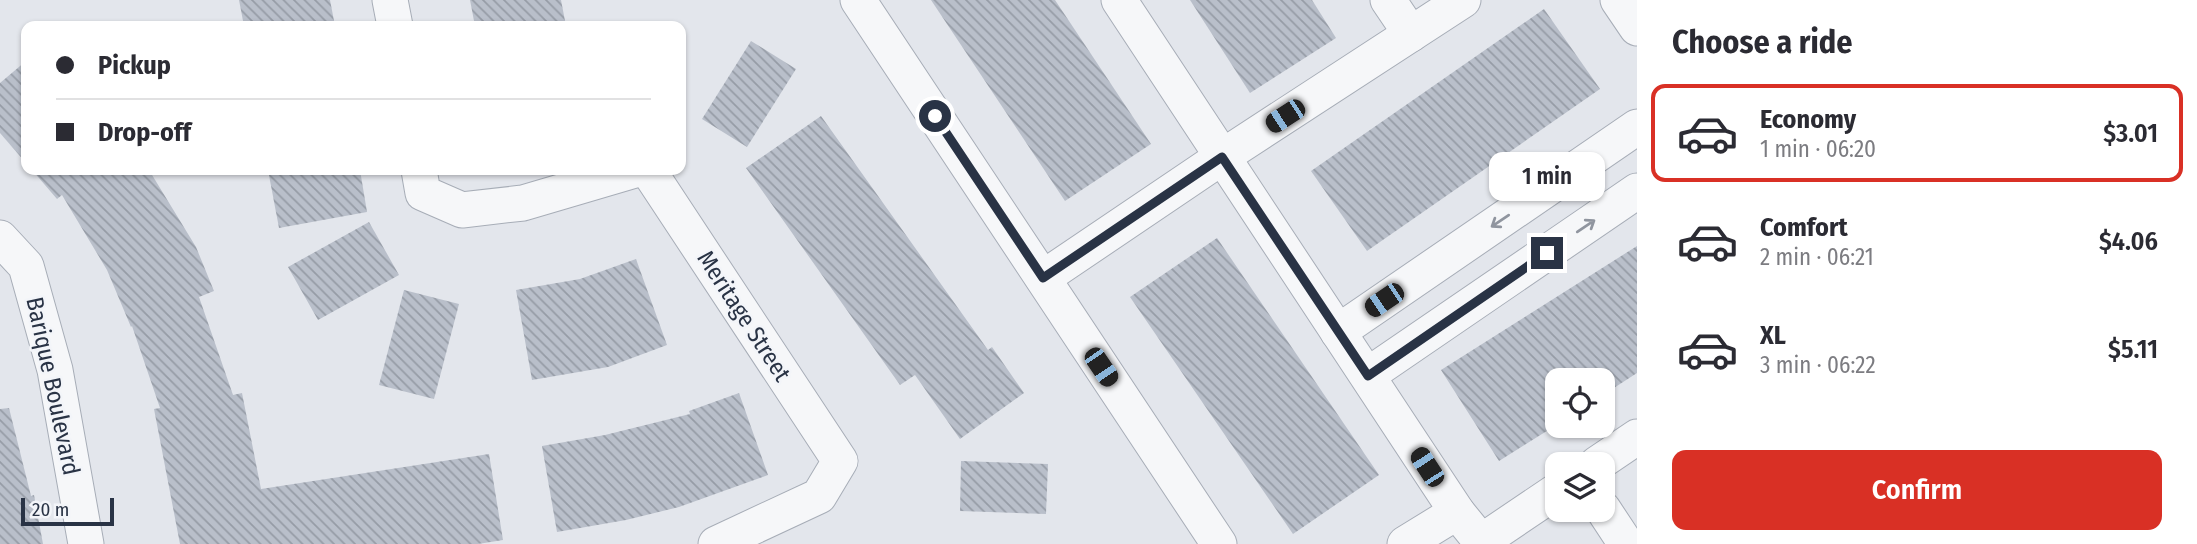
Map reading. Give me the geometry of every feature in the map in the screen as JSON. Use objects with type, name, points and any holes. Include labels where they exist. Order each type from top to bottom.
[{"type":"street","points":[[390,0],[394,21]]},
{"type":"street","points":[[858,0],[1219,544]]},
{"type":"street","points":[[1119,0],[1457,512],[1482,543],[1545,500]]},
{"type":"street","points":[[1388,0],[1411,34]]},
{"type":"street","points":[[1043,278],[1222,157],[1463,0]]},
{"type":"street","points":[[1618,0],[1637,28]]},
{"type":"street","points":[[1338,332],[1637,128]]},
{"type":"street","points":[[421,182],[462,210],[523,203],[618,175]]},
{"type":"street","name":"Meritage Street","points":[[651,175],[840,461],[819,495],[716,544]]},
{"type":"street","points":[[1368,376],[1637,191]]},
{"type":"street","name":"Barique Boulevard","points":[[0,238],[26,266],[55,370],[86,544]]},
{"type":"street","points":[[1615,452],[1637,437]]},
{"type":"street","points":[[1405,544],[1457,512]]},
{"type":"street","points":[[1612,522],[1626,544]]},
{"type":"building","points":[[239,0],[330,0],[334,21],[243,21]]},
{"type":"building","points":[[470,0],[561,0],[565,21],[474,21]]},
{"type":"building","points":[[931,0],[1055,0],[1151,144],[1065,201]]},
{"type":"building","points":[[1190,0],[1312,0],[1336,38],[1250,93]]},
{"type":"building","points":[[1544,9],[1600,89],[1367,251],[1311,171]]},
{"type":"building","points":[[751,41],[796,69],[747,147],[702,119]]},
{"type":"building","points":[[21,65],[21,157],[0,133],[0,83]]},
{"type":"building","points":[[821,116],[988,350],[992,347],[1024,393],[960,439],[915,375],[900,385],[746,168]]},
{"type":"building","points":[[36,175],[152,175],[196,247],[214,291],[199,297],[233,395],[242,393],[261,489],[489,454],[503,540],[478,544],[180,544],[154,409],[160,408],[132,326],[107,270],[62,195],[57,199]]},
{"type":"building","points":[[269,175],[361,175],[367,212],[279,228]]},
{"type":"building","points":[[369,222],[399,275],[318,320],[288,267]]},
{"type":"building","points":[[1217,238],[1379,475],[1293,534],[1130,297]]},
{"type":"building","points":[[1637,246],[1637,373],[1615,387],[1615,368],[1545,368],[1545,432],[1499,461],[1441,370]]},
{"type":"building","points":[[636,259],[667,345],[608,367],[532,380],[516,290],[580,279]]},
{"type":"building","points":[[404,290],[459,304],[434,399],[379,385]]},
{"type":"building","points":[[739,393],[768,475],[679,507],[557,532],[542,446],[605,435],[690,414],[689,411]]},
{"type":"building","points":[[9,408],[31,496],[34,495],[43,544],[0,544],[0,409]]},
{"type":"building","points":[[961,461],[1048,464],[1046,514],[960,511]]},
{"type":"route","points":[[935,116],[1043,278],[1222,157],[1368,376],[1547,253]]}]
